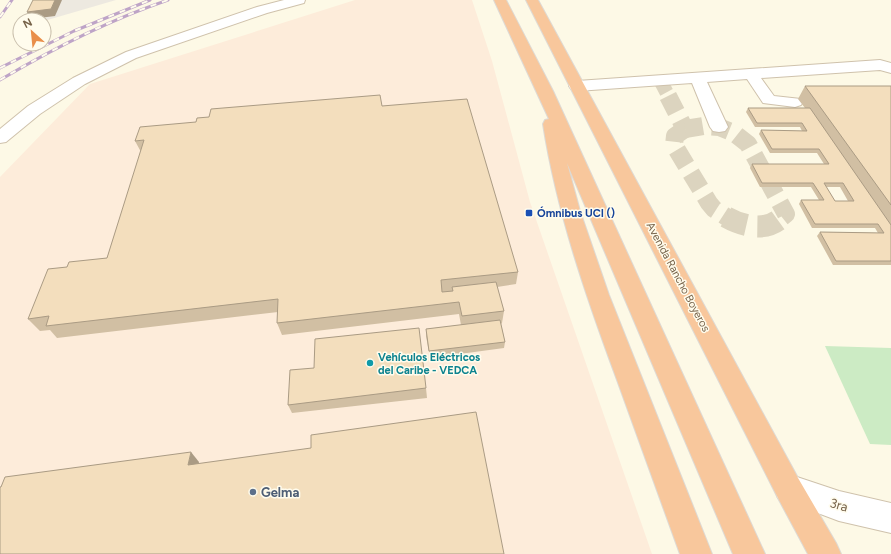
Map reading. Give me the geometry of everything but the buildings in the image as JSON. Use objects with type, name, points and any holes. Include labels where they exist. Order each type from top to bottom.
[{"type":"highway","points":[[500,0],[545,92],[749,554]]},
{"type":"highway","name":"Avenida Rancho Boyeros","points":[[532,0],[788,488],[825,554]]},
{"type":"highway","points":[[545,92],[555,155],[588,268],[696,554]]},
{"type":"street","points":[[0,138],[34,110],[79,81],[131,55],[262,10],[299,0]]},
{"type":"street","points":[[577,86],[880,65],[891,68]]},
{"type":"street","points":[[751,74],[769,100],[795,102]]},
{"type":"street","points":[[698,78],[719,127]]},
{"type":"street","name":"3ra","points":[[788,488],[839,506],[891,518]]},
{"type":"shaded area","points":[[35,0],[116,0],[52,19],[52,12],[31,12]]},
{"type":"shaded area","points":[[355,0],[472,0],[492,61],[530,202],[652,554],[0,554],[0,177],[90,84]]},
{"type":"green space","points":[[825,346],[891,348],[891,445],[870,444]]},
{"type":"tunnel","points":[[660,80],[669,97]]},
{"type":"tunnel","points":[[668,96],[685,129]]},
{"type":"tunnel","points":[[685,129],[703,126],[719,127],[734,133],[748,144],[786,214],[781,218]]},
{"type":"tunnel","points":[[685,129],[675,136],[674,145],[709,203],[714,209],[727,218]]},
{"type":"tunnel","points":[[727,218],[748,225],[762,226],[776,222],[782,217]]},
{"type":"railway","points":[[0,17],[12,0]]},
{"type":"railway","points":[[0,68],[74,31],[150,0]]},
{"type":"railway","points":[[0,80],[82,36],[124,16],[168,0]]},
{"type":"place","name":"Ómnibus UCI ()","points":[[529,213]]},
{"type":"place","name":"Vehículos Eléctricos del Caribe - VEDCA","points":[[370,363]]},
{"type":"place","name":"Gelma","points":[[253,492]]}]
